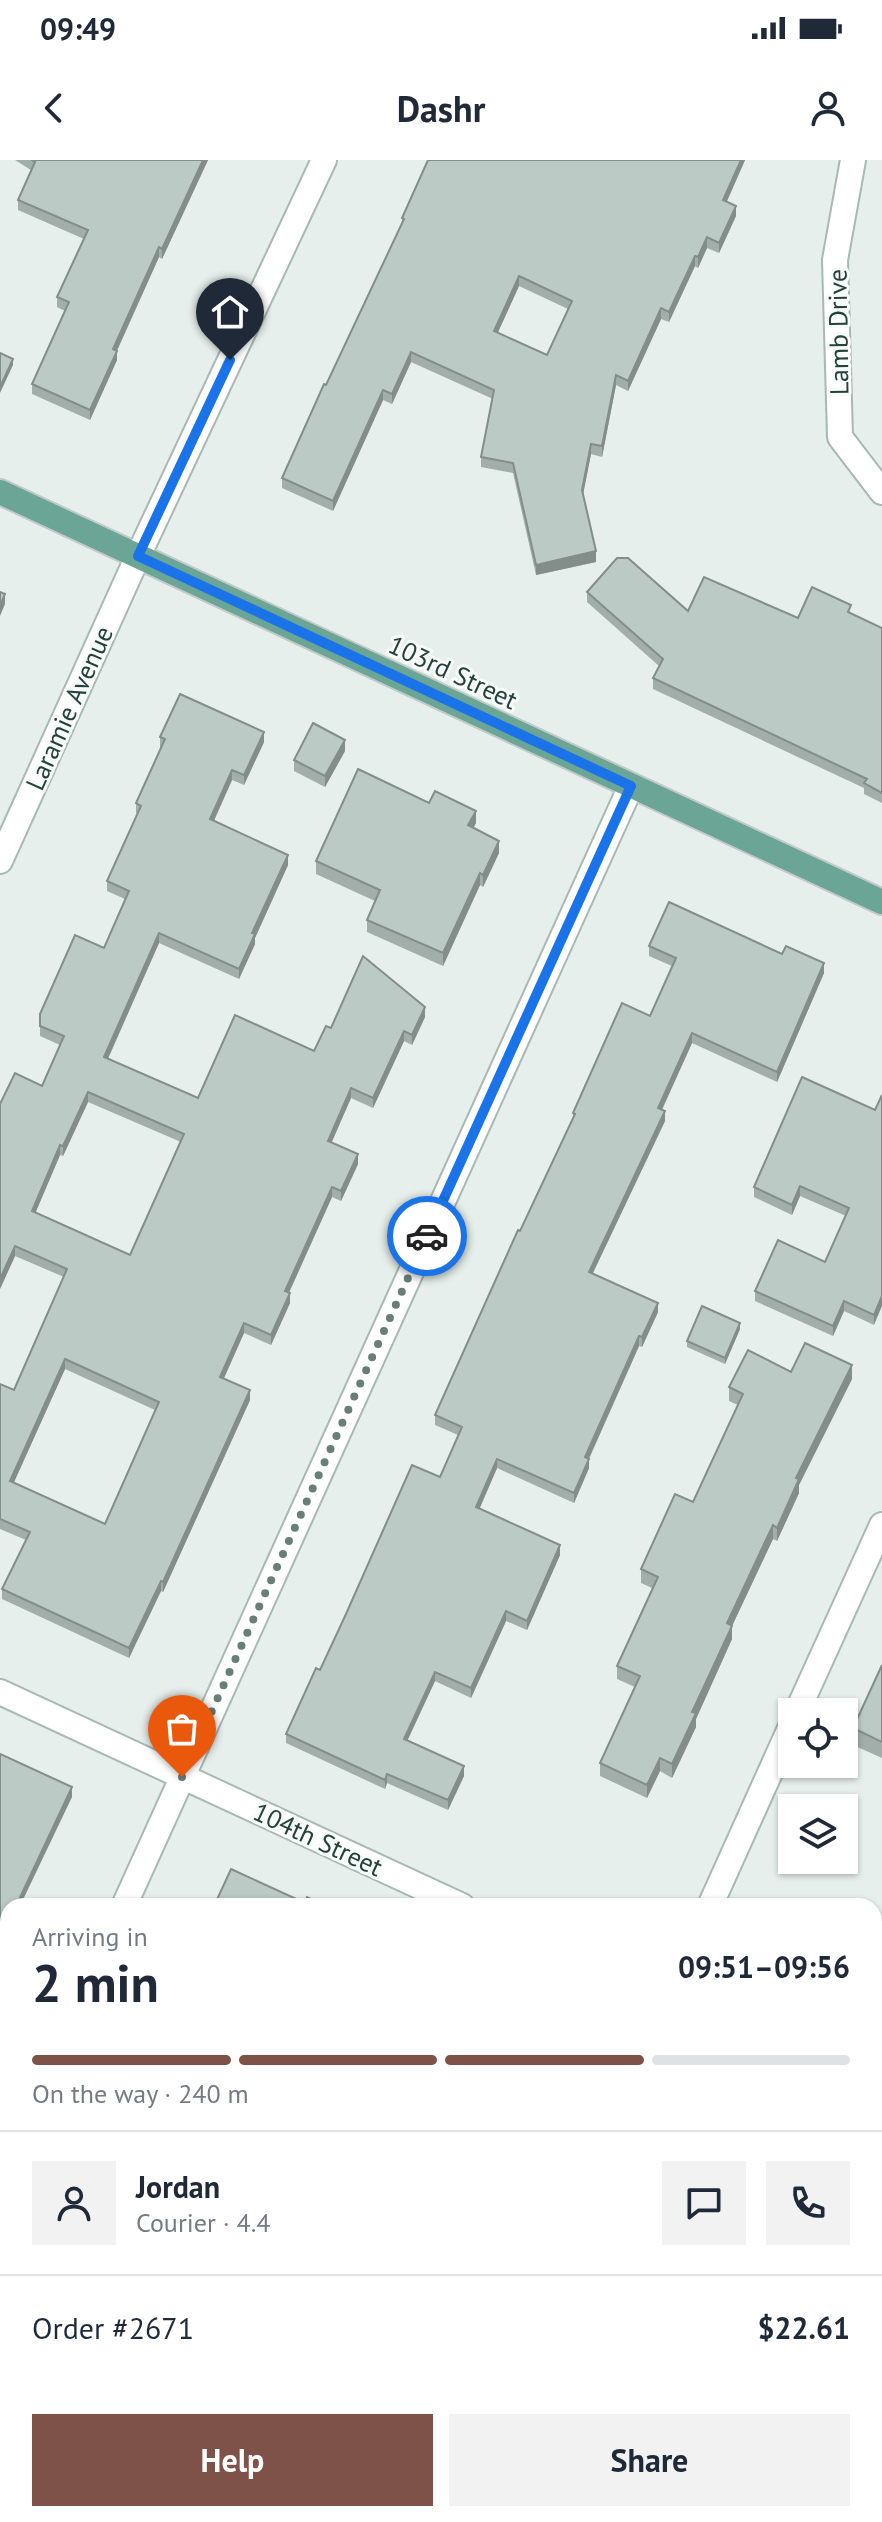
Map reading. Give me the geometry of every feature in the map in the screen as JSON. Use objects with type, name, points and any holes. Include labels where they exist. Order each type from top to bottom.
[{"type":"main road","name":"103rd Street","points":[[0,492],[882,902]]},
{"type":"street","name":"Laramie Avenue","points":[[0,861],[138,556],[324,160]]},
{"type":"street","name":"Lamb Drive","points":[[853,160],[835,260],[840,437],[882,492]]},
{"type":"street","points":[[128,1898],[631,786]]},
{"type":"street","points":[[803,1698],[882,1525]]},
{"type":"street","name":"104th Street","points":[[0,1692],[445,1898]]},
{"type":"street","points":[[714,1898],[778,1755]]},
{"type":"building","points":[[32,160],[203,160],[162,249],[159,247],[113,349],[117,351],[90,410],[32,384],[69,302],[57,297],[88,230],[18,200],[35,162]]},
{"type":"building","points":[[428,160],[741,160],[723,200],[736,206],[719,243],[707,237],[669,312],[661,308],[628,381],[616,375],[602,446],[591,444],[582,490],[596,551],[536,565],[513,463],[481,457],[494,390],[411,352],[392,394],[383,390],[333,501],[282,478]],"holes":[[[519,276],[572,301],[547,355],[494,331]]]},
{"type":"building","points":[[0,353],[13,359],[0,387]]},
{"type":"building","points":[[617,558],[628,558],[688,611],[704,577],[798,618],[812,587],[851,605],[848,612],[882,628],[882,793],[864,783],[867,779],[653,678],[663,659],[587,592]]},
{"type":"building","points":[[180,694],[264,732],[244,775],[232,770],[210,819],[288,855],[239,969],[159,933],[104,1057],[198,1098],[235,1015],[314,1051],[326,1026],[331,1028],[363,956],[425,1007],[412,1035],[404,1031],[373,1098],[351,1088],[328,1141],[358,1154],[341,1191],[332,1187],[285,1291],[290,1293],[271,1335],[244,1323],[220,1377],[250,1390],[163,1582],[129,1648],[2,1589],[30,1532],[0,1519],[0,1384],[14,1390],[67,1269],[15,1246],[0,1279],[0,1104],[15,1073],[42,1086],[64,1036],[40,1026],[40,1014],[75,935],[104,948],[129,891],[107,881],[141,806],[136,803],[165,739],[160,737]],"holes":[[[88,1092],[184,1134],[130,1255],[32,1211],[60,1145],[63,1146]],[[65,1359],[159,1402],[105,1524],[10,1481]]]},
{"type":"building","points":[[313,723],[345,740],[325,776],[294,760]]},
{"type":"building","points":[[358,769],[429,803],[435,791],[476,811],[468,825],[499,841],[483,875],[480,873],[443,953],[367,920],[380,890],[316,861]]},
{"type":"building","points":[[669,902],[782,954],[786,946],[824,963],[777,1072],[692,1033],[658,1108],[665,1111],[589,1272],[658,1303],[642,1337],[639,1336],[585,1457],[589,1459],[574,1493],[497,1459],[476,1507],[560,1545],[527,1621],[506,1611],[471,1688],[435,1672],[404,1739],[464,1766],[448,1800],[387,1774],[385,1780],[286,1734],[316,1668],[320,1670],[412,1465],[440,1477],[462,1427],[435,1415],[518,1230],[575,1114],[622,1003],[650,1016],[676,958],[649,946]]},
{"type":"building","points":[[802,1077],[875,1110],[882,1095],[882,1296],[874,1315],[844,1301],[833,1326],[755,1291],[778,1240],[825,1262],[849,1208],[800,1186],[792,1205],[754,1187]]},
{"type":"building","points":[[702,1306],[740,1323],[725,1358],[687,1341]]},
{"type":"building","points":[[805,1343],[852,1365],[796,1478],[799,1479],[777,1528],[773,1525],[727,1623],[732,1626],[672,1764],[660,1758],[647,1785],[600,1763],[640,1676],[617,1666],[658,1577],[641,1569],[675,1494],[693,1502],[743,1394],[729,1387],[748,1350],[791,1372]]},
{"type":"building","points":[[882,1665],[882,1742],[858,1730],[858,1717]]},
{"type":"building","points":[[0,1754],[72,1787],[20,1898],[0,1898]]},
{"type":"building","points":[[231,1869],[294,1898],[218,1898]]},
{"type":"way so far","points":[[182,1777],[427,1236]]},
{"type":"route","points":[[230,360],[138,556],[631,786],[427,1236]]}]
